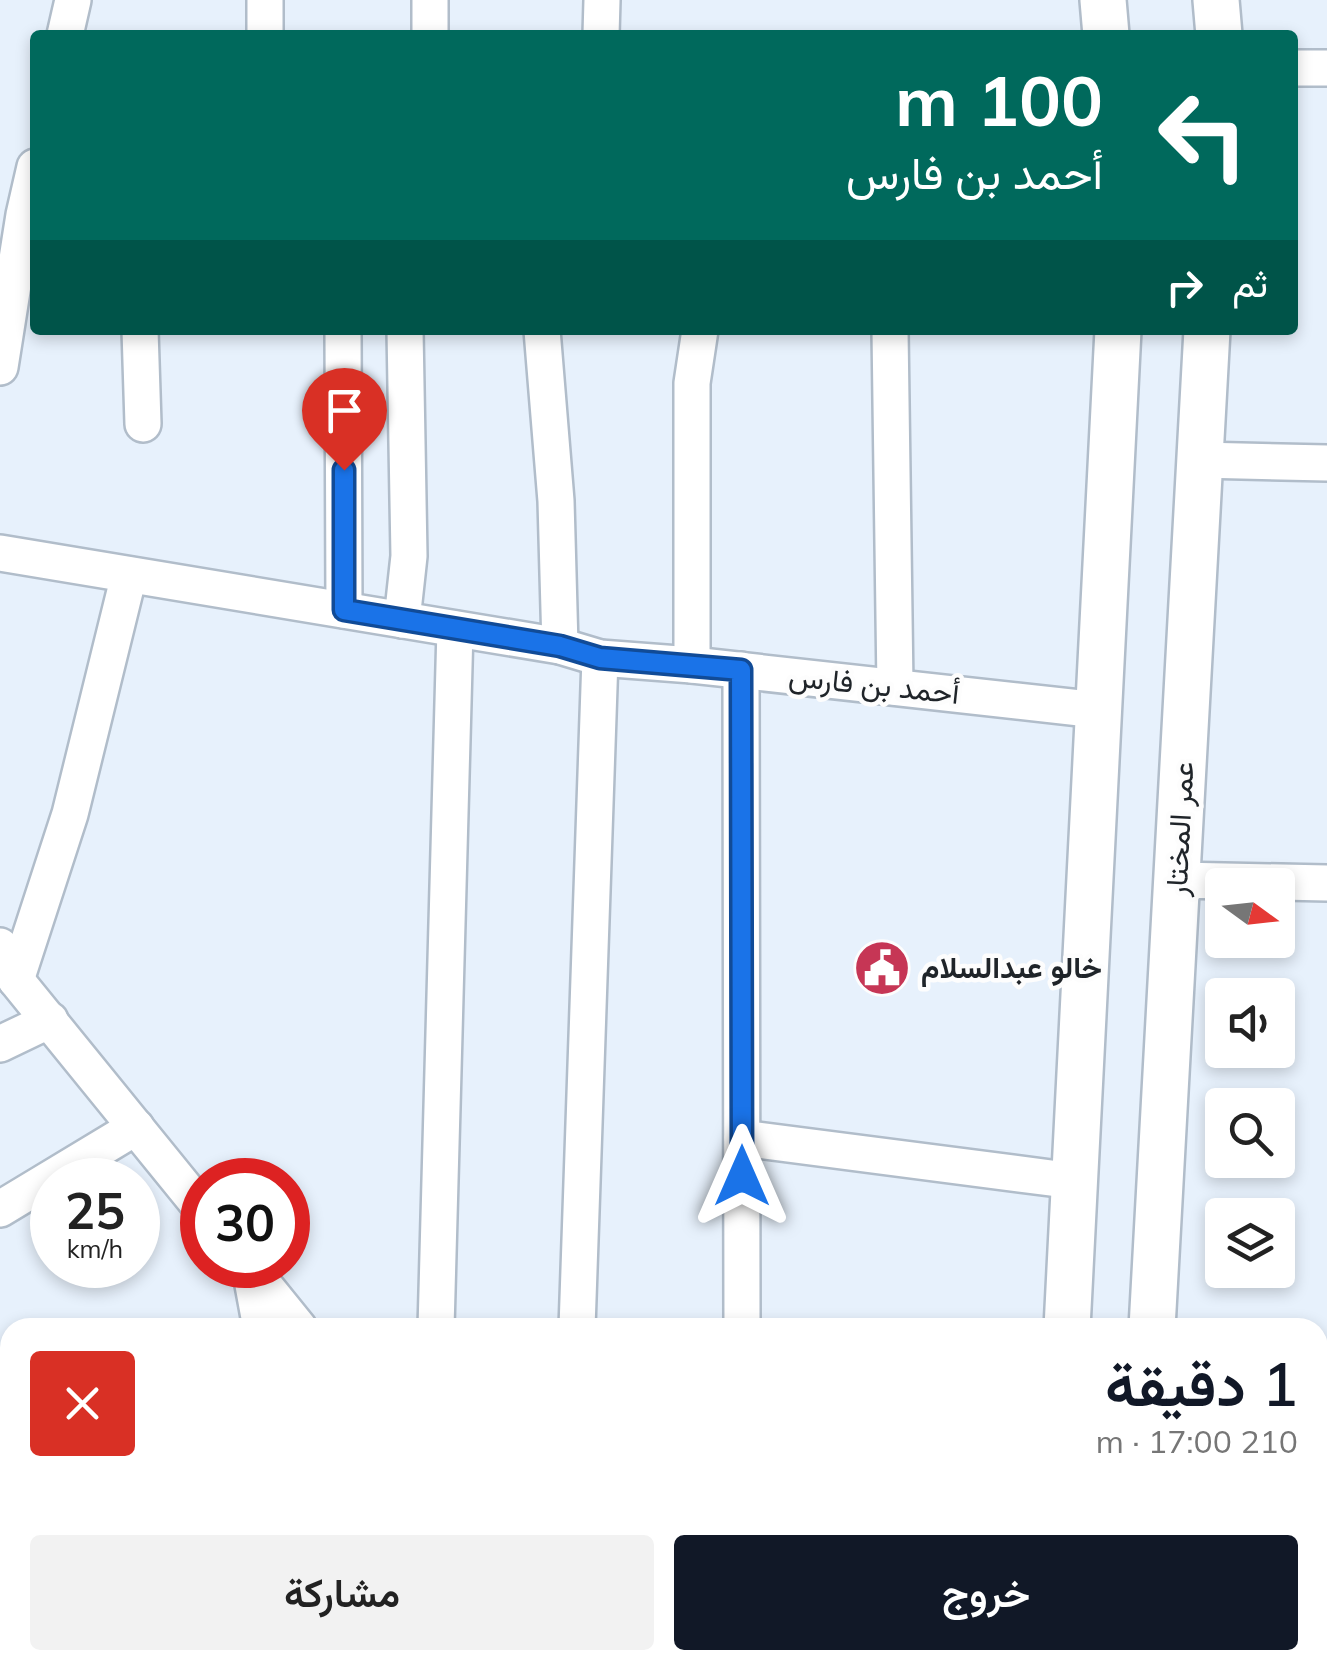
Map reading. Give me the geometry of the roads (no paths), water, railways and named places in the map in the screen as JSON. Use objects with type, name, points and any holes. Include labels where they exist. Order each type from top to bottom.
[{"type":"street","points":[[66,30],[73,0]]},
{"type":"street","points":[[265,0],[265,30]]},
{"type":"street","points":[[430,0],[430,30]]},
{"type":"street","points":[[601,30],[602,0]]},
{"type":"street","points":[[1104,0],[1106,30]]},
{"type":"street","points":[[1216,0],[1219,30]]},
{"type":"street","points":[[1298,68],[1327,68]]},
{"type":"street","points":[[1,354],[23,295],[24,215],[30,188]]},
{"type":"street","points":[[140,335],[144,424]]},
{"type":"street","points":[[343,335],[344,610]]},
{"type":"street","points":[[402,620],[409,556],[405,335]]},
{"type":"street","points":[[542,335],[556,501],[560,646]]},
{"type":"street","points":[[692,665],[692,383],[699,335]]},
{"type":"street","points":[[890,335],[895,688]]},
{"type":"street","points":[[1067,1318],[1118,335]]},
{"type":"street","name":"عمر المختار","points":[[1153,1318],[1207,335]]},
{"type":"street","points":[[1200,460],[1327,463]]},
{"type":"street","name":"أحمد بن فارس","points":[[0,553],[560,646],[600,658],[1098,710]]},
{"type":"street","points":[[16,980],[70,814],[129,574]]},
{"type":"street","points":[[436,1318],[455,629]]},
{"type":"street","points":[[577,1318],[600,658]]},
{"type":"street","points":[[741,670],[742,1318]]},
{"type":"street","points":[[1177,880],[1327,883]]},
{"type":"street","points":[[0,946],[16,980],[180,1182]]},
{"type":"street","points":[[0,1044],[50,1020]]},
{"type":"street","points":[[0,1209],[136,1127]]},
{"type":"street","points":[[742,1138],[1074,1181]]},
{"type":"street","points":[[253,1288],[258,1318]]},
{"type":"street","points":[[267,1288],[291,1318]]},
{"type":"place","name":"خالو عبدالسلام","points":[[882,968]]}]
